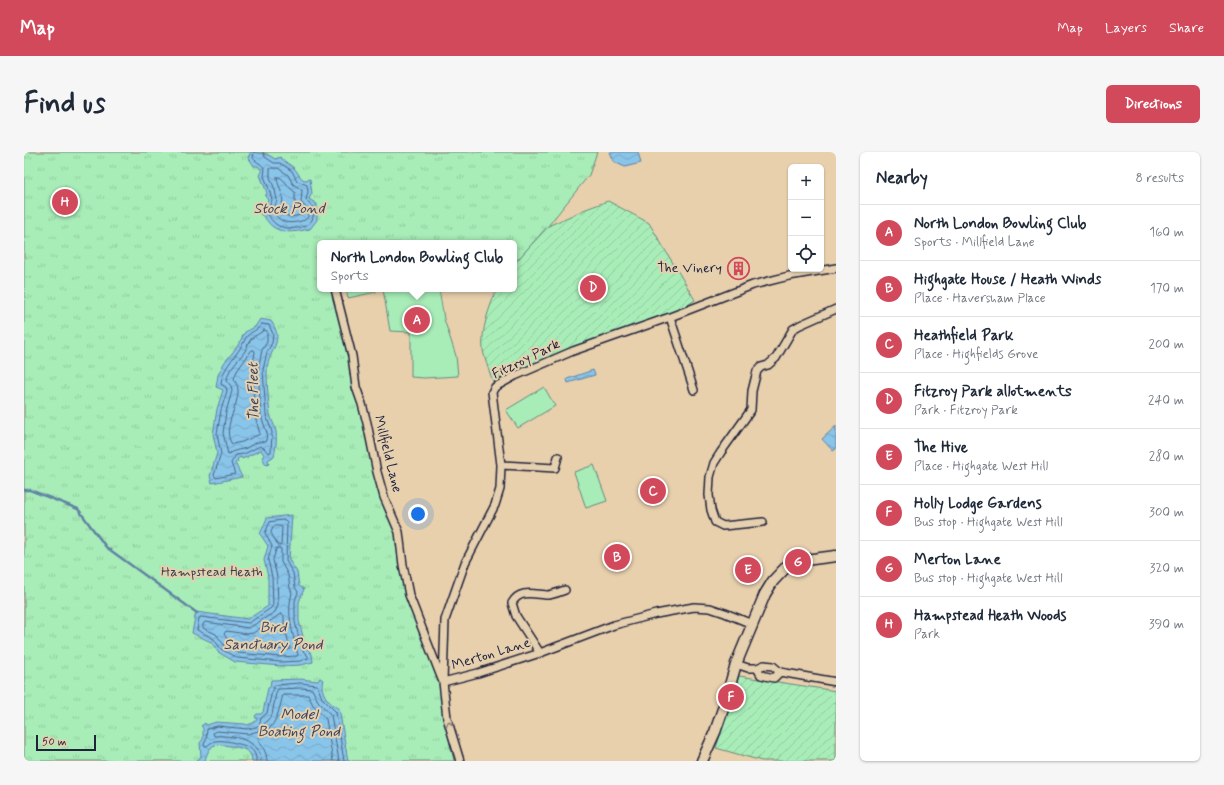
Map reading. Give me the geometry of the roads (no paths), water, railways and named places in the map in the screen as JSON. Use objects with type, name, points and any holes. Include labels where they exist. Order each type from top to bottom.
[{"type":"street","name":"Fitzroy Park","points":[[443,682],[445,620],[465,563],[495,505],[500,489],[501,464],[492,401],[492,392],[495,387],[515,376],[573,351],[670,317],[753,285],[789,276],[836,268]]},
{"type":"street","name":"Millfield Lane","points":[[337,292],[352,356],[356,387],[367,423],[377,472],[384,497],[399,532],[403,565],[409,595],[443,682],[447,718],[460,761]]},
{"type":"street","points":[[763,522],[723,526],[715,522],[711,510],[709,495],[710,477],[714,463],[751,410],[752,391],[757,371],[761,367],[768,365],[776,358],[793,329],[836,310]]},
{"type":"street","points":[[670,317],[694,390]]},
{"type":"street","points":[[501,464],[555,468],[558,457]]},
{"type":"street","points":[[702,761],[720,719],[736,664],[765,594],[773,580],[789,564],[805,560],[836,556]]},
{"type":"street","points":[[540,653],[516,616],[512,603],[515,598],[525,594],[536,593],[550,595],[565,590]]},
{"type":"street","name":"Merton Lane","points":[[443,682],[478,673],[540,653],[614,625],[656,614],[694,607],[710,608],[752,624]]},
{"type":"street","points":[[736,664],[748,668],[757,668],[764,665],[774,666],[780,672],[836,682]]},
{"type":"street","points":[[757,668],[761,675],[774,678],[780,672]]},
{"type":"water","name":"Stock Pond","points":[[251,152],[267,154],[275,159],[280,157],[294,168],[302,179],[310,179],[312,193],[309,199],[317,204],[317,220],[310,229],[292,232],[282,231],[271,226],[260,214],[268,200],[265,196],[267,193],[260,175],[262,171],[258,166],[254,166],[248,157]]},
{"type":"water","points":[[610,152],[638,152],[641,163],[625,167],[614,162]]},
{"type":"water","name":"The Fleet","points":[[260,319],[271,321],[277,335],[277,340],[268,363],[267,370],[270,414],[276,434],[274,456],[268,460],[269,464],[266,465],[262,457],[264,455],[261,450],[242,459],[241,457],[237,459],[238,462],[235,463],[242,477],[212,483],[210,476],[217,453],[213,434],[217,409],[223,390],[216,387],[218,375],[224,363],[237,347],[245,332],[255,327]]},
{"type":"water","points":[[593,370],[595,375],[568,383],[567,379]]},
{"type":"water","points":[[836,426],[836,449],[833,451],[822,439]]},
{"type":"water","name":"Bird Sanctuary Pond","points":[[292,515],[289,560],[297,572],[299,586],[304,589],[299,602],[299,621],[306,648],[312,654],[313,662],[301,665],[281,666],[235,662],[218,652],[211,642],[192,633],[196,612],[248,619],[268,606],[268,577],[264,560],[268,546],[260,534],[267,518]]},
{"type":"water","name":"Model Boating Pond","points":[[320,678],[323,680],[322,689],[328,701],[339,708],[348,761],[252,761],[250,754],[242,748],[219,744],[215,745],[209,750],[205,761],[196,761],[201,757],[200,743],[203,739],[203,728],[201,726],[205,723],[207,725],[216,722],[247,725],[253,723],[257,720],[255,716],[263,712],[271,680],[300,679],[318,681]]},
{"type":"waterway","points":[[24,490],[30,490],[78,509],[106,547],[197,613]]},
{"type":"place","name":"Hampstead Heath Woods","points":[[65,202]]},
{"type":"place","name":"The Vinery","points":[[738,268]]},
{"type":"place","name":"Fitzroy Park allotments","points":[[593,288]]},
{"type":"place","name":"North London Bowling Club","points":[[417,320]]},
{"type":"place","name":"Heathfield Park","points":[[653,491]]},
{"type":"place","name":"Highgate House / Heath Winds","points":[[617,557]]},
{"type":"place","name":"Merton Lane","points":[[798,562]]},
{"type":"place","name":"The Hive","points":[[748,570]]},
{"type":"place","name":"Holly Lodge Gardens","points":[[731,697]]},
{"type":"park label","name":"Hampstead Heath","points":[[212,572]]}]
